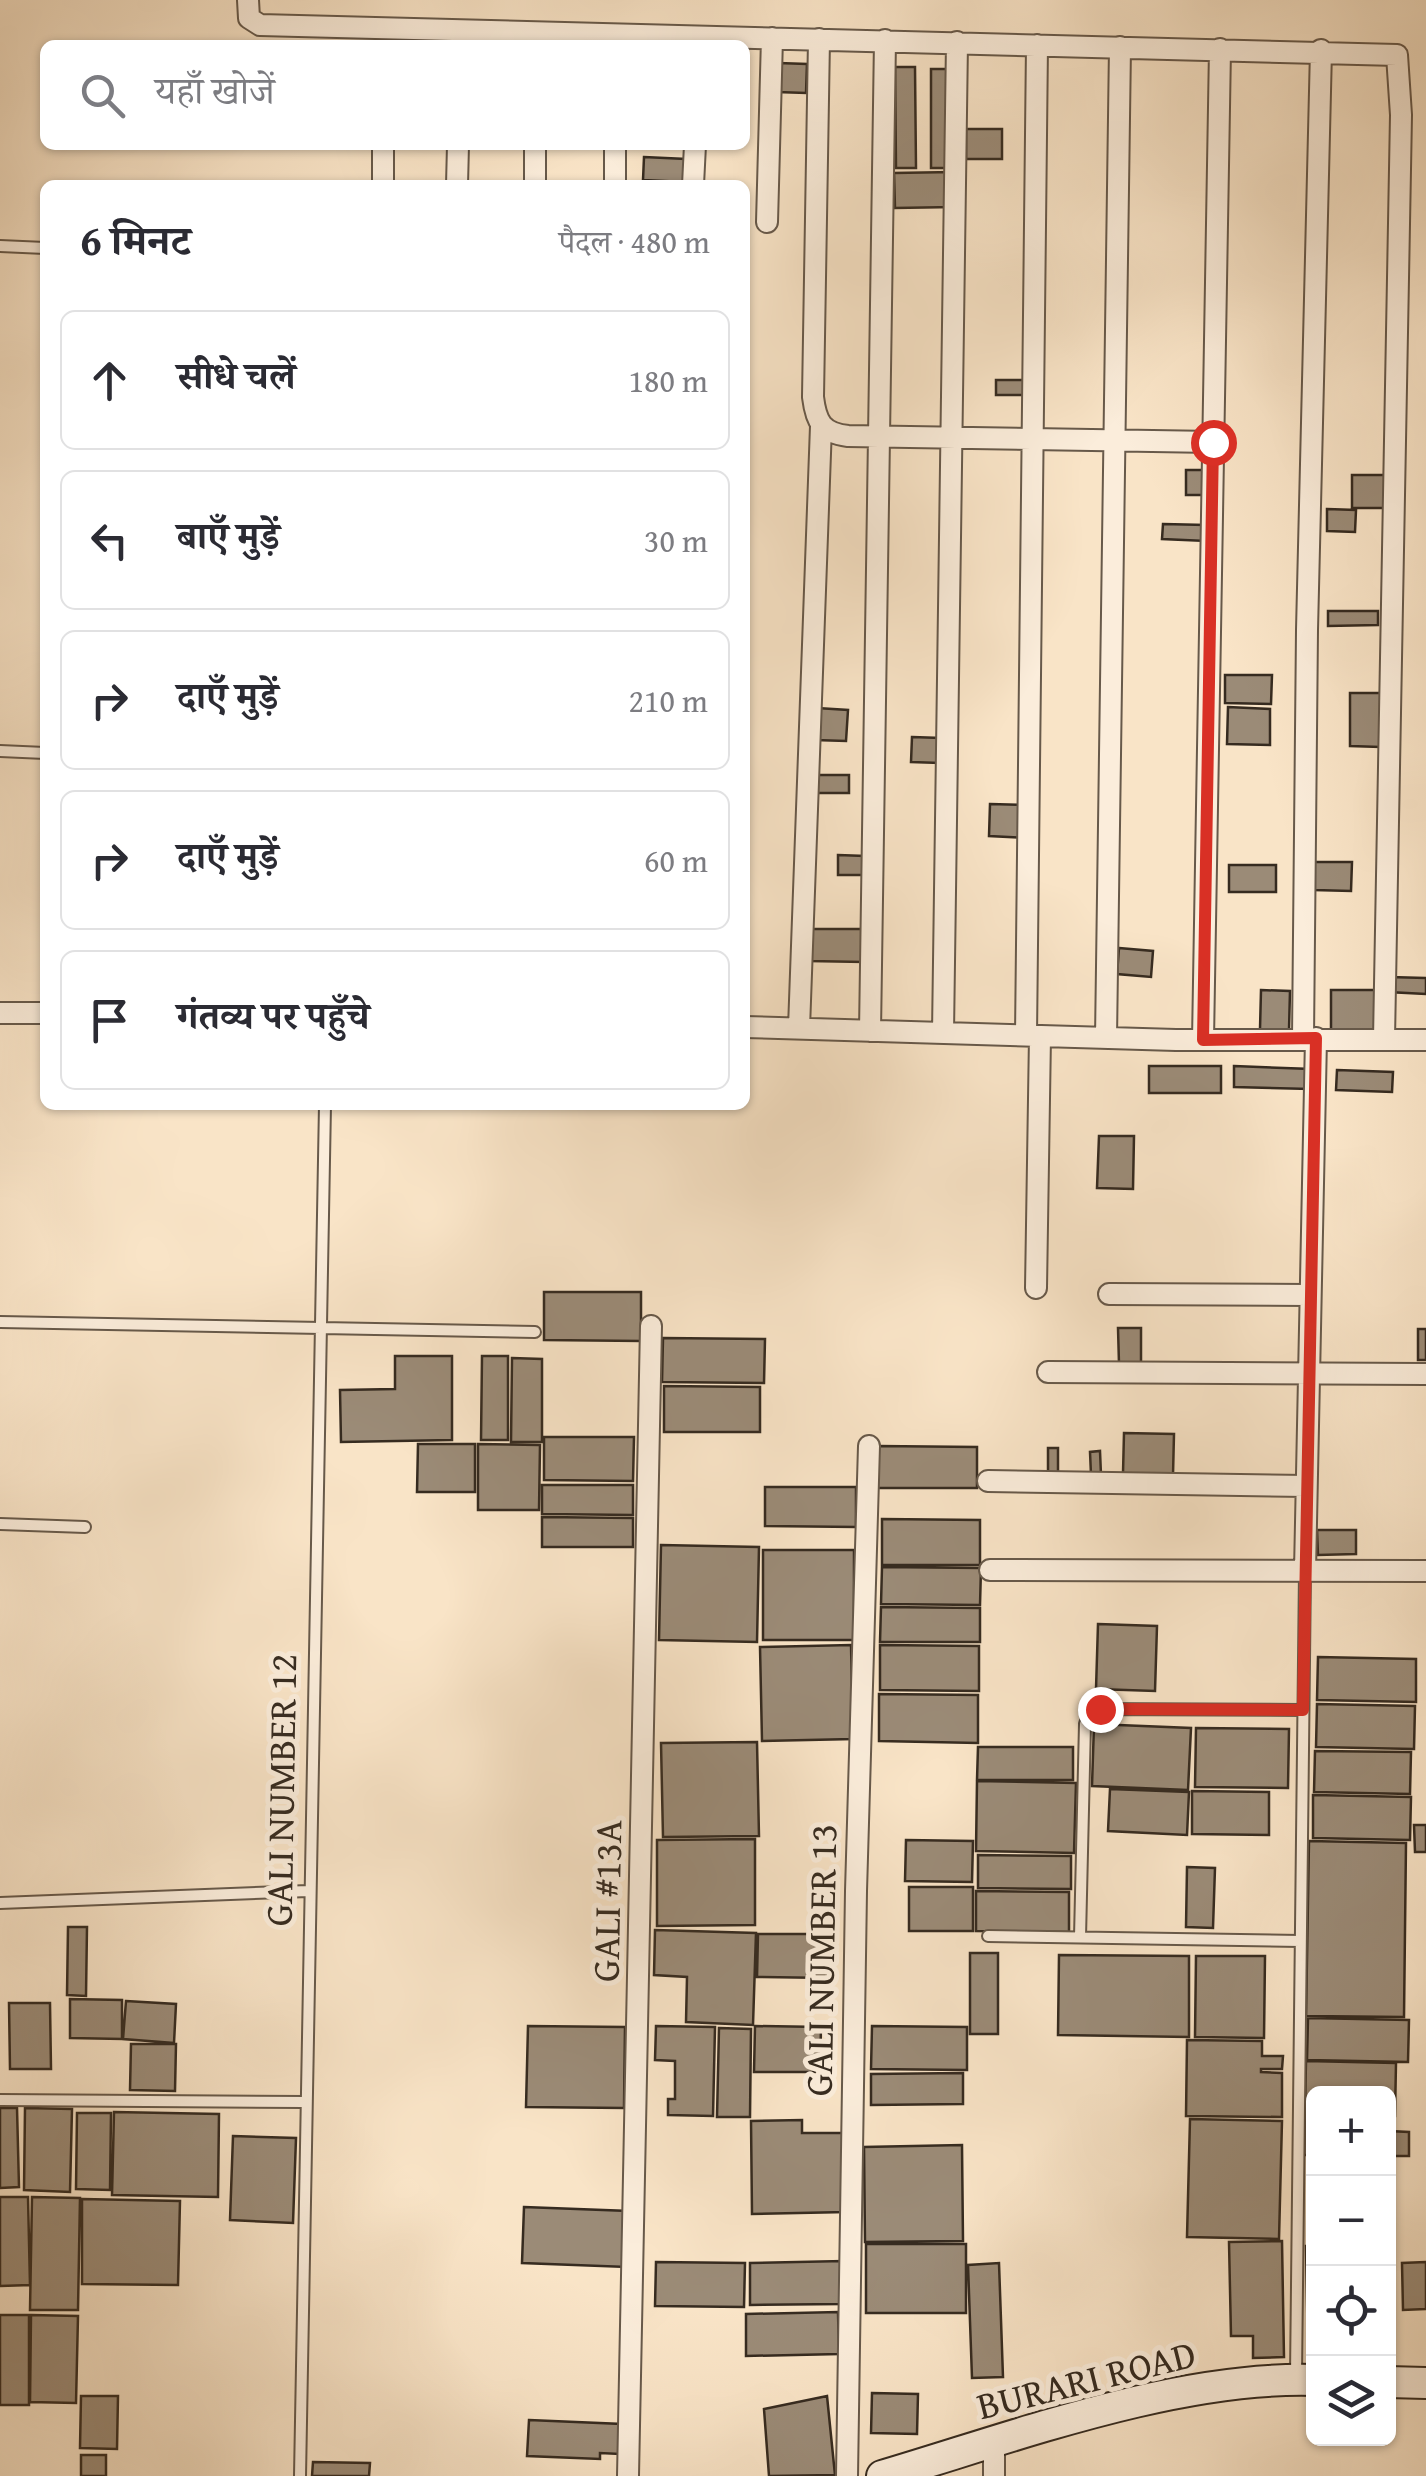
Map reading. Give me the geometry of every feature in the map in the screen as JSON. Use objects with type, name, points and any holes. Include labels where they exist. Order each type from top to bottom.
[{"type":"main road","name":"BURARI ROAD","points":[[882,2476],[1166,2396],[1305,2380]]},
{"type":"main road","points":[[1396,2382],[1426,2383]]},
{"type":"street","points":[[248,0],[249,18],[260,25],[380,38],[617,40]]},
{"type":"street","points":[[768,222],[772,38]]},
{"type":"street","points":[[799,1028],[821,426],[813,397],[819,38]]},
{"type":"street","points":[[723,40],[819,38],[1321,50],[1390,53],[1400,64],[1384,1039]]},
{"type":"street","points":[[870,1030],[885,40]]},
{"type":"street","points":[[943,1033],[957,42]]},
{"type":"street","points":[[1036,1288],[1032,1035],[1038,45]]},
{"type":"street","points":[[1106,1038],[1120,47]]},
{"type":"street","points":[[1203,1040],[1220,49]]},
{"type":"street","points":[[1304,1571],[1310,1038],[1307,630],[1321,50]]},
{"type":"street","points":[[382,150],[384,180]]},
{"type":"street","points":[[457,180],[458,150]]},
{"type":"street","points":[[535,150],[535,180]]},
{"type":"street","points":[[614,180],[615,150]]},
{"type":"street","points":[[694,180],[695,150]]},
{"type":"street","points":[[821,426],[830,434],[1213,442]]},
{"type":"street","points":[[0,1012],[40,1013]]},
{"type":"street","points":[[750,1027],[1203,1040],[1426,1040]]},
{"type":"street","points":[[1109,1294],[1308,1295]]},
{"type":"street","name":"GALI #13A","points":[[628,2476],[650,1326]]},
{"type":"street","points":[[1048,1372],[1426,1374]]},
{"type":"street","name":"GALI NUMBER 13","points":[[848,2476],[856,1891],[869,1446]]},
{"type":"street","points":[[988,1482],[1306,1486]]},
{"type":"street","points":[[990,1570],[1426,1571]]},
{"type":"street","points":[[994,2443],[994,2476]]},
{"type":"lane","points":[[0,246],[40,248]]},
{"type":"lane","points":[[0,751],[40,752]]},
{"type":"lane","name":"GALI NUMBER 12","points":[[300,2476],[324,1110]]},
{"type":"lane","points":[[0,1322],[535,1332]]},
{"type":"lane","points":[[0,1524],[85,1527]]},
{"type":"lane","points":[[1304,1571],[1300,1941],[1305,2380]]},
{"type":"lane","points":[[1080,1938],[1085,1724],[1090,1709],[1303,1710]]},
{"type":"lane","points":[[0,1903],[308,1891]]},
{"type":"lane","points":[[988,1936],[1300,1941]]},
{"type":"lane","points":[[0,2100],[305,2102]]},
{"type":"building","points":[[778,63],[807,64],[806,93],[777,92]]},
{"type":"building","points":[[895,67],[915,67],[916,168],[896,168]]},
{"type":"building","points":[[931,69],[947,69],[947,168],[931,168]]},
{"type":"building","points":[[966,129],[1002,129],[1002,159],[966,159]]},
{"type":"building","points":[[644,157],[686,159],[685,180],[643,180]]},
{"type":"building","points":[[953,172],[954,207],[895,208],[894,173]]},
{"type":"building","points":[[996,380],[1030,380],[1030,395],[996,395]]},
{"type":"building","points":[[1186,470],[1212,470],[1212,495],[1186,495]]},
{"type":"building","points":[[1352,475],[1387,475],[1387,508],[1352,508]]},
{"type":"building","points":[[1327,509],[1356,510],[1355,532],[1327,531]]},
{"type":"building","points":[[1163,524],[1206,525],[1206,541],[1162,539]]},
{"type":"building","points":[[1328,611],[1378,611],[1378,625],[1328,626]]},
{"type":"building","points":[[1225,675],[1272,675],[1271,704],[1225,703]]},
{"type":"building","points":[[1350,693],[1381,693],[1380,747],[1350,746]]},
{"type":"building","points":[[1228,707],[1270,709],[1270,745],[1227,744]]},
{"type":"building","points":[[817,708],[848,710],[846,741],[815,740]]},
{"type":"building","points":[[912,737],[941,738],[940,763],[911,762]]},
{"type":"building","points":[[812,775],[849,775],[849,793],[812,793]]},
{"type":"building","points":[[990,804],[1027,805],[1026,838],[989,836]]},
{"type":"building","points":[[838,855],[865,856],[865,875],[838,875]]},
{"type":"building","points":[[1314,862],[1352,862],[1351,891],[1314,890]]},
{"type":"building","points":[[1229,865],[1276,865],[1276,892],[1229,892]]},
{"type":"building","points":[[810,929],[864,929],[864,962],[809,961]]},
{"type":"building","points":[[1119,948],[1153,951],[1151,977],[1117,974]]},
{"type":"building","points":[[1389,977],[1426,978],[1426,994],[1388,992]]},
{"type":"building","points":[[1261,990],[1290,991],[1289,1030],[1260,1029]]},
{"type":"building","points":[[1331,990],[1380,990],[1380,1032],[1331,1031]]},
{"type":"building","points":[[1149,1066],[1221,1066],[1221,1093],[1149,1093]]},
{"type":"building","points":[[1234,1066],[1311,1069],[1310,1089],[1234,1087]]},
{"type":"building","points":[[1337,1070],[1393,1072],[1392,1092],[1336,1090]]},
{"type":"building","points":[[1099,1136],[1134,1136],[1133,1189],[1097,1188]]},
{"type":"building","points":[[544,1292],[641,1292],[641,1341],[544,1340]]},
{"type":"building","points":[[1118,1328],[1141,1328],[1141,1363],[1119,1364]]},
{"type":"building","points":[[1418,1329],[1426,1329],[1426,1360],[1418,1360]]},
{"type":"building","points":[[663,1338],[765,1339],[764,1383],[662,1382]]},
{"type":"building","points":[[395,1356],[452,1356],[452,1440],[341,1442],[340,1390],[395,1389]]},
{"type":"building","points":[[482,1356],[508,1356],[508,1440],[481,1440]]},
{"type":"building","points":[[512,1358],[542,1359],[542,1442],[511,1442]]},
{"type":"building","points":[[664,1386],[760,1387],[760,1432],[664,1432]]},
{"type":"building","points":[[1124,1433],[1174,1434],[1173,1475],[1123,1473]]},
{"type":"building","points":[[544,1437],[634,1437],[633,1481],[544,1480]]},
{"type":"building","points":[[418,1444],[475,1444],[475,1492],[417,1492]]},
{"type":"building","points":[[478,1444],[540,1445],[539,1510],[478,1510]]},
{"type":"building","points":[[878,1446],[977,1447],[977,1488],[877,1488]]},
{"type":"building","points":[[1048,1448],[1058,1448],[1058,1476],[1048,1476]]},
{"type":"building","points":[[1100,1451],[1101,1475],[1091,1475],[1090,1452]]},
{"type":"building","points":[[542,1485],[633,1485],[633,1515],[542,1514]]},
{"type":"building","points":[[765,1487],[856,1487],[856,1527],[765,1526]]},
{"type":"building","points":[[542,1517],[633,1518],[633,1547],[542,1547]]},
{"type":"building","points":[[882,1519],[980,1520],[980,1565],[882,1565]]},
{"type":"building","points":[[1317,1530],[1356,1530],[1356,1554],[1318,1555]]},
{"type":"building","points":[[661,1545],[759,1547],[757,1642],[659,1640]]},
{"type":"building","points":[[763,1550],[854,1550],[854,1640],[763,1640]]},
{"type":"building","points":[[882,1567],[981,1568],[980,1605],[881,1604]]},
{"type":"building","points":[[881,1607],[980,1608],[980,1642],[880,1642]]},
{"type":"building","points":[[1098,1624],[1157,1626],[1155,1691],[1096,1689]]},
{"type":"building","points":[[851,1645],[853,1739],[762,1741],[760,1647]]},
{"type":"building","points":[[880,1645],[979,1646],[979,1691],[880,1690]]},
{"type":"building","points":[[1318,1657],[1416,1659],[1416,1702],[1317,1700]]},
{"type":"building","points":[[879,1694],[978,1695],[978,1743],[879,1741]]},
{"type":"building","points":[[1317,1704],[1415,1706],[1414,1749],[1316,1747]]},
{"type":"building","points":[[1094,1724],[1191,1728],[1188,1790],[1092,1786]]},
{"type":"building","points":[[1196,1728],[1289,1729],[1288,1788],[1195,1787]]},
{"type":"building","points":[[757,1742],[759,1836],[663,1837],[661,1743]]},
{"type":"building","points":[[978,1747],[1073,1747],[1073,1780],[977,1780]]},
{"type":"building","points":[[1315,1751],[1411,1752],[1410,1794],[1314,1792]]},
{"type":"building","points":[[977,1781],[1076,1783],[1074,1853],[976,1851]]},
{"type":"building","points":[[1110,1789],[1189,1792],[1187,1835],[1108,1831]]},
{"type":"building","points":[[1192,1791],[1269,1792],[1269,1835],[1192,1834]]},
{"type":"building","points":[[1313,1795],[1411,1797],[1410,1840],[1313,1838]]},
{"type":"building","points":[[1414,1825],[1426,1825],[1426,1852],[1415,1852]]},
{"type":"building","points":[[755,1839],[755,1925],[657,1926],[657,1840]]},
{"type":"building","points":[[906,1840],[973,1841],[972,1882],[905,1881]]},
{"type":"building","points":[[1309,1841],[1406,1843],[1404,2017],[1306,2016]]},
{"type":"building","points":[[978,1855],[1071,1856],[1071,1889],[978,1888]]},
{"type":"building","points":[[1187,1867],[1215,1868],[1213,1928],[1186,1927]]},
{"type":"building","points":[[909,1887],[973,1887],[973,1931],[909,1931]]},
{"type":"building","points":[[976,1891],[1069,1892],[1069,1932],[976,1931]]},
{"type":"building","points":[[68,1927],[87,1927],[86,1996],[67,1995]]},
{"type":"building","points":[[655,1930],[756,1933],[753,2025],[686,2022],[687,1977],[654,1975]]},
{"type":"building","points":[[758,1934],[829,1934],[829,1978],[757,1977]]},
{"type":"building","points":[[970,1953],[998,1953],[998,2034],[970,2034]]},
{"type":"building","points":[[1059,1955],[1189,1956],[1189,2037],[1058,2035]]},
{"type":"building","points":[[1196,1956],[1265,1956],[1264,2038],[1195,2037]]},
{"type":"building","points":[[70,1999],[122,2000],[122,2039],[70,2038]]},
{"type":"building","points":[[126,2001],[176,2004],[174,2043],[123,2039]]},
{"type":"building","points":[[9,2003],[50,2003],[51,2069],[10,2069]]},
{"type":"building","points":[[1308,2018],[1409,2020],[1408,2062],[1307,2060]]},
{"type":"building","points":[[528,2026],[625,2027],[624,2108],[526,2107]]},
{"type":"building","points":[[656,2026],[715,2027],[713,2116],[668,2115],[668,2099],[675,2099],[675,2061],[655,2060]]},
{"type":"building","points":[[755,2026],[821,2027],[820,2072],[754,2072]]},
{"type":"building","points":[[872,2026],[967,2027],[967,2070],[871,2069]]},
{"type":"building","points":[[719,2028],[751,2029],[750,2117],[717,2117]]},
{"type":"building","points":[[1187,2040],[1262,2041],[1262,2056],[1283,2056],[1282,2069],[1261,2069],[1282,2073],[1282,2117],[1186,2116]]},
{"type":"building","points":[[131,2044],[176,2044],[175,2091],[130,2090]]},
{"type":"building","points":[[1306,2061],[1396,2063],[1396,2086],[1306,2086],[1304,2155]]},
{"type":"building","points":[[963,2073],[963,2104],[871,2105],[871,2074]]},
{"type":"building","points":[[0,2108],[17,2108],[19,2187],[0,2188]]},
{"type":"building","points":[[25,2108],[72,2109],[70,2192],[24,2190]]},
{"type":"building","points":[[114,2112],[219,2114],[218,2197],[112,2195]]},
{"type":"building","points":[[77,2113],[111,2113],[110,2190],[76,2189]]},
{"type":"building","points":[[1190,2119],[1282,2121],[1279,2239],[1187,2237]]},
{"type":"building","points":[[802,2120],[802,2133],[845,2133],[846,2212],[752,2214],[751,2121]]},
{"type":"building","points":[[1396,2131],[1409,2132],[1409,2156],[1396,2156]]},
{"type":"building","points":[[233,2136],[296,2138],[293,2223],[230,2220]]},
{"type":"building","points":[[962,2145],[963,2241],[865,2242],[864,2147]]},
{"type":"building","points":[[0,2197],[28,2197],[30,2285],[0,2286]]},
{"type":"building","points":[[32,2197],[80,2198],[78,2310],[30,2310]]},
{"type":"building","points":[[82,2199],[180,2201],[178,2285],[82,2284]]},
{"type":"building","points":[[524,2207],[629,2211],[627,2267],[522,2263]]},
{"type":"building","points":[[1282,2241],[1284,2357],[1253,2358],[1253,2336],[1231,2336],[1229,2242]]},
{"type":"building","points":[[866,2244],[966,2244],[966,2313],[866,2313]]},
{"type":"building","points":[[843,2261],[843,2304],[750,2305],[750,2263]]},
{"type":"building","points":[[656,2262],[745,2263],[744,2307],[655,2306]]},
{"type":"building","points":[[1426,2262],[1426,2309],[1403,2310],[1402,2263]]},
{"type":"building","points":[[999,2263],[1003,2377],[972,2378],[968,2265]]},
{"type":"building","points":[[838,2312],[839,2354],[746,2356],[746,2314]]},
{"type":"building","points":[[0,2315],[29,2315],[29,2405],[0,2405]]},
{"type":"building","points":[[31,2315],[78,2316],[76,2403],[30,2402]]},
{"type":"building","points":[[872,2393],[918,2394],[917,2434],[871,2433]]},
{"type":"building","points":[[81,2396],[118,2396],[117,2449],[80,2448]]},
{"type":"building","points":[[827,2396],[835,2475],[769,2476],[764,2409]]},
{"type":"building","points":[[529,2420],[622,2424],[620,2454],[600,2453],[600,2459],[527,2456]]},
{"type":"building","points":[[81,2455],[106,2455],[106,2476],[81,2476]]},
{"type":"building","points":[[313,2462],[370,2463],[369,2476],[312,2476]]},
{"type":"route","points":[[1100,1709],[1303,1710],[1316,1038],[1203,1040],[1213,442]]}]
